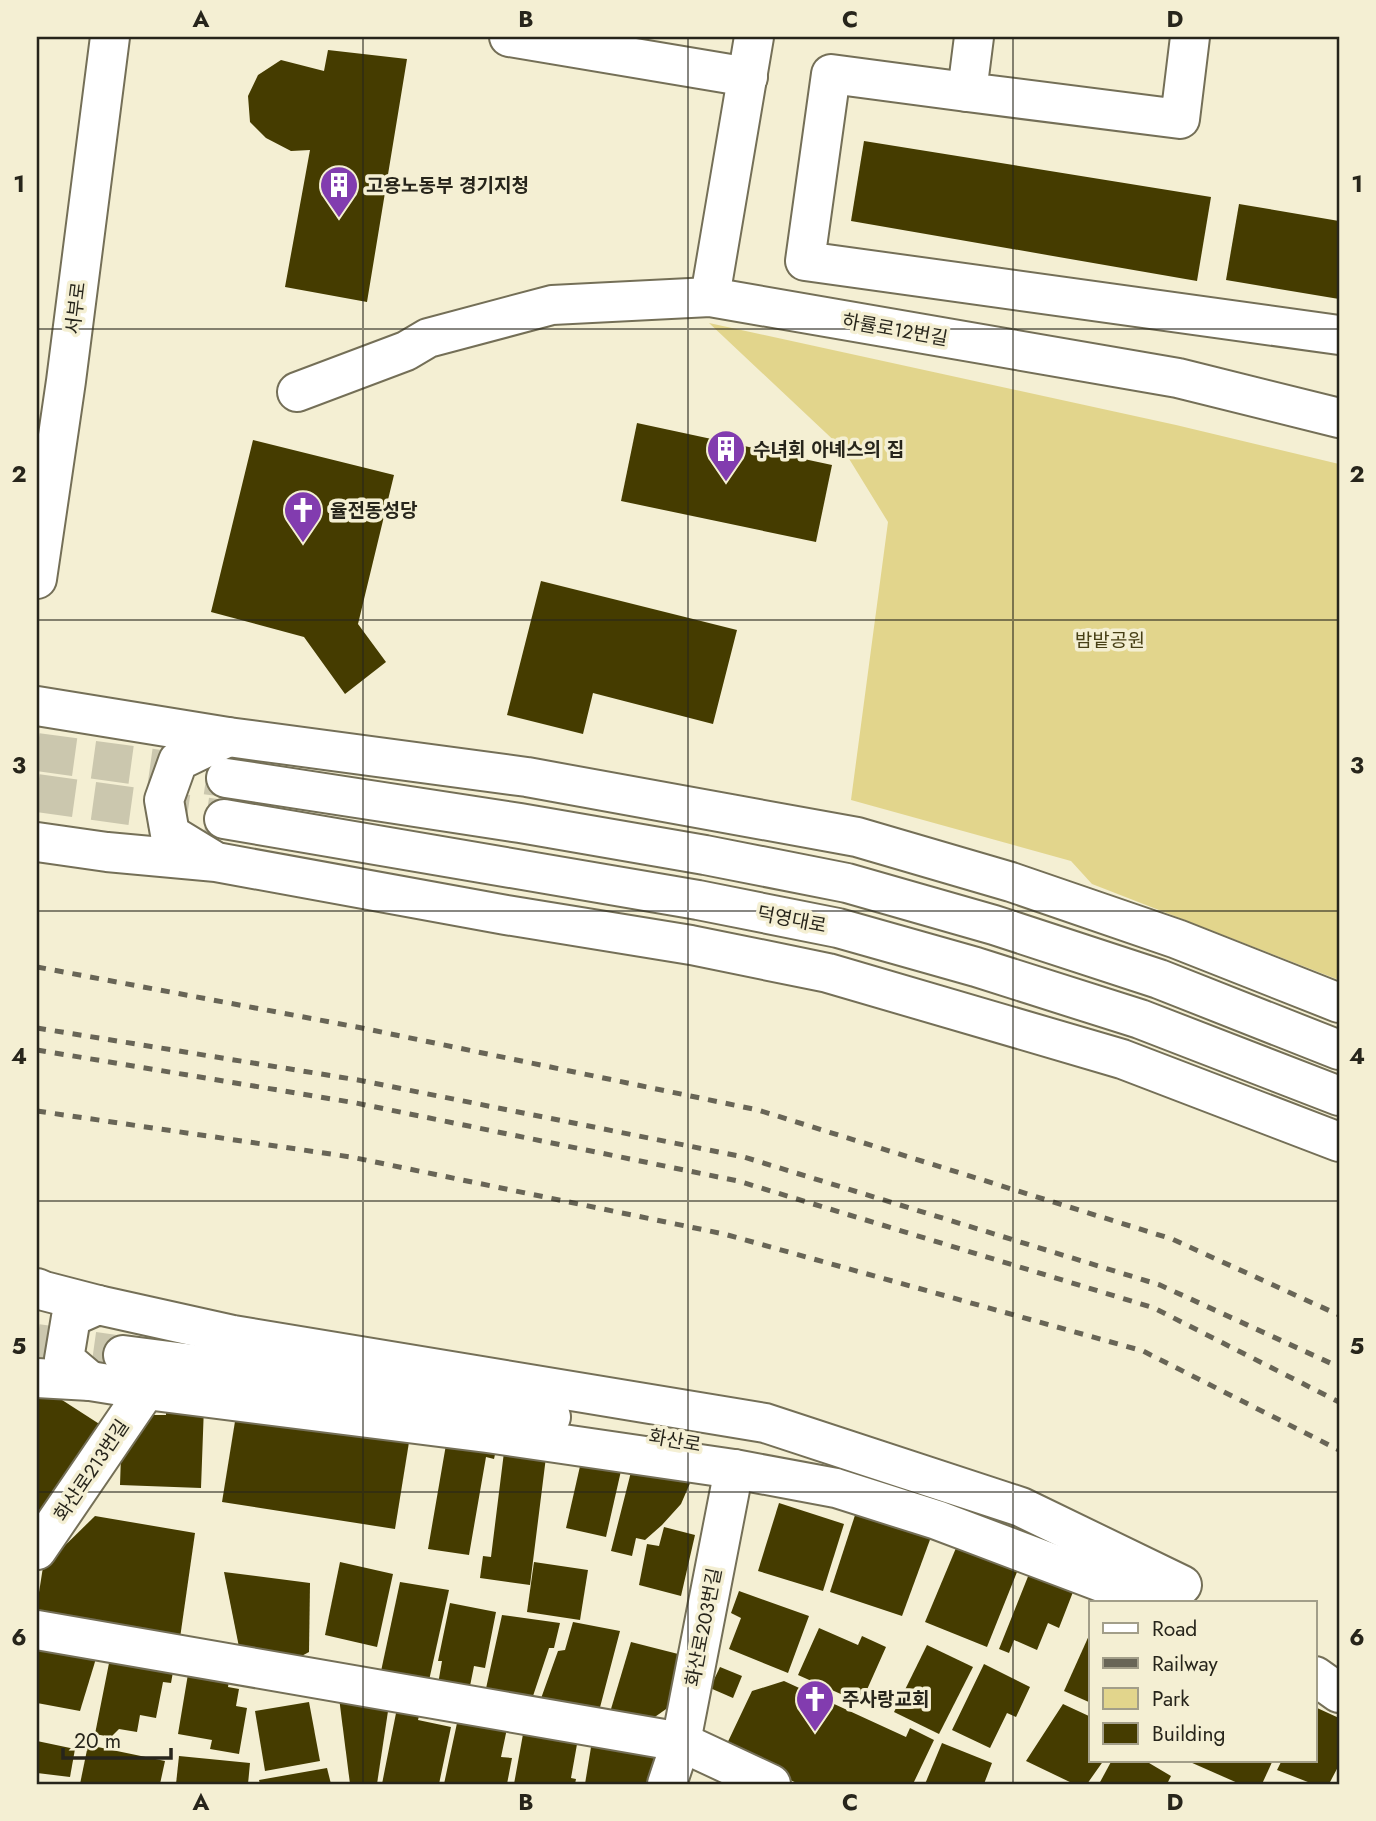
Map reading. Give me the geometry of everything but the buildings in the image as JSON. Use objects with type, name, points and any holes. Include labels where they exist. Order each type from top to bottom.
[{"type":"street","name":"서부로","points":[[37,579],[66,381],[110,37]]},
{"type":"street","points":[[509,37],[599,44],[748,77]]},
{"type":"street","points":[[710,297],[754,37]]},
{"type":"street","points":[[967,92],[974,37]]},
{"type":"street","points":[[1190,37],[1180,119],[831,74],[805,261],[1339,335]]},
{"type":"street","name":"하률로12번길","points":[[298,392],[406,351],[428,338],[552,305],[710,297],[1178,378],[1339,418]]},
{"type":"street","points":[[37,706],[228,737],[527,777],[857,837],[1011,882],[1177,939],[1339,1003]]},
{"type":"street","points":[[216,862],[170,834],[164,800],[178,761],[228,737]]},
{"type":"street","points":[[226,778],[520,823],[847,883],[994,925],[1159,979],[1339,1050]]},
{"type":"street","name":"덕영대로","points":[[224,819],[698,900],[838,928],[976,967],[1140,1019],[1339,1096]]},
{"type":"street","points":[[37,842],[107,852],[216,862],[506,915],[691,945],[828,973],[1122,1059],[1339,1142]]},
{"type":"street","points":[[37,1288],[44,1292],[233,1335],[765,1423],[1021,1507],[1181,1597]]},
{"type":"street","points":[[90,1381],[64,1359],[71,1317],[98,1304]]},
{"type":"street","name":"화산로","points":[[123,1355],[424,1394],[814,1466],[1181,1597]]},
{"type":"street","points":[[37,1378],[90,1381],[734,1468],[836,1488],[925,1516],[1130,1592],[1181,1597]]},
{"type":"street","name":"화산로213번길","points":[[37,1550],[146,1390]]},
{"type":"street","name":"화산로203번길","points":[[667,1784],[681,1742],[734,1468]]},
{"type":"street","points":[[37,1630],[681,1742],[771,1784]]},
{"type":"street","points":[[1316,1677],[1339,1696]]},
{"type":"street","points":[[1316,1685],[1339,1696]]},
{"type":"green space","name":"밤밭공원","points":[[709,323],[1176,425],[1339,464],[1339,980],[1092,884],[1071,861],[851,800],[888,522],[843,449]]},
{"type":"tunnel","points":[[37,752],[226,778]]},
{"type":"tunnel","points":[[37,793],[224,819]]},
{"type":"tunnel","points":[[37,1343],[123,1355]]},
{"type":"railway","points":[[37,967],[362,1028],[758,1110],[1172,1239],[1339,1315]]},
{"type":"railway","points":[[37,1028],[358,1080],[744,1157],[1160,1285],[1339,1367]]},
{"type":"railway","points":[[37,1050],[356,1103],[738,1181],[1154,1308],[1339,1402]]},
{"type":"railway","points":[[37,1111],[351,1157],[724,1234],[1143,1351],[1339,1450]]},
{"type":"place","name":"고용노동부 경기지청","points":[[339,219]]},
{"type":"place","name":"수녀회 아녜스의 집","points":[[726,483]]},
{"type":"place","name":"율전동성당","points":[[303,544]]},
{"type":"place","name":"주사랑교회","points":[[815,1733]]}]
